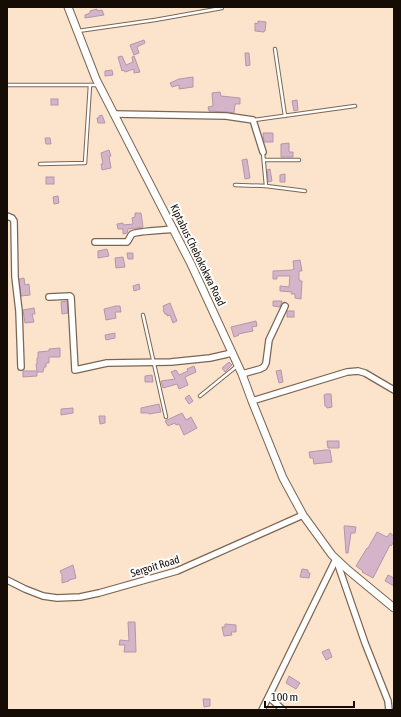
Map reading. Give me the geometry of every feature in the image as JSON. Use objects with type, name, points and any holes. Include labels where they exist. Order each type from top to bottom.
[{"type":"street","name":"Kiptabus Chebokokwa Road","points":[[68,7],[99,85],[191,264],[242,374],[283,478],[303,515],[332,555],[394,608]]},
{"type":"street","points":[[115,114],[226,116],[254,120],[263,152]]},
{"type":"street","points":[[7,216],[11,217],[14,221],[15,278],[19,311],[21,367]]},
{"type":"street","points":[[95,242],[127,242],[132,235],[137,232],[174,229]]},
{"type":"street","points":[[49,298],[71,297],[75,370],[107,363],[171,362],[210,358],[232,353]]},
{"type":"street","points":[[242,374],[264,367],[270,340],[285,306]]},
{"type":"street","points":[[252,401],[347,372],[358,371],[365,373],[394,390]]},
{"type":"street","name":"Sergoit Road","points":[[7,580],[43,596],[57,598],[86,596],[177,571],[303,515]]},
{"type":"street","points":[[262,710],[336,559]]},
{"type":"street","points":[[336,559],[365,643],[388,701],[389,710]]},
{"type":"street","points":[[269,697],[283,710]]},
{"type":"lane","points":[[78,32],[155,20],[222,8],[221,7]]},
{"type":"lane","points":[[275,49],[285,116]]},
{"type":"lane","points":[[7,85],[99,85]]},
{"type":"lane","points":[[40,164],[85,163],[90,85]]},
{"type":"lane","points":[[254,120],[355,106]]},
{"type":"lane","points":[[263,152],[266,186]]},
{"type":"lane","points":[[264,160],[299,160]]},
{"type":"lane","points":[[235,185],[266,186],[305,191]]},
{"type":"lane","points":[[143,314],[166,417]]},
{"type":"lane","points":[[200,396],[238,366]]},
{"type":"building","points":[[97,9],[97,11],[102,10],[104,15],[85,18],[85,15],[90,13],[90,11]]},
{"type":"building","points":[[258,21],[266,22],[264,32],[255,31],[255,23],[258,24]]},
{"type":"building","points":[[144,40],[145,43],[137,47],[139,53],[134,55],[130,45]]},
{"type":"building","points":[[245,53],[249,53],[250,65],[246,66]]},
{"type":"building","points":[[122,56],[126,65],[133,62],[132,57],[134,56],[140,72],[134,73],[134,69],[125,72],[124,70],[122,71],[118,57]]},
{"type":"building","points":[[112,70],[113,75],[105,76],[105,71]]},
{"type":"building","points":[[193,77],[193,87],[179,89],[179,85],[172,87],[170,83],[179,79]]},
{"type":"building","points":[[220,92],[221,96],[240,98],[240,104],[235,104],[234,113],[209,111],[208,107],[213,106],[212,93]]},
{"type":"building","points":[[51,99],[58,99],[58,105],[51,105]]},
{"type":"building","points":[[297,100],[298,110],[294,111],[292,101]]},
{"type":"building","points":[[102,115],[105,123],[98,123],[97,118]]},
{"type":"building","points":[[263,133],[273,133],[273,142],[264,142]]},
{"type":"building","points":[[45,138],[50,138],[51,144],[46,144]]},
{"type":"building","points":[[289,143],[289,152],[293,152],[293,157],[281,157],[281,144]]},
{"type":"building","points":[[109,150],[111,156],[109,156],[111,168],[102,170],[101,164],[103,164],[101,153]]},
{"type":"building","points":[[247,159],[250,178],[245,179],[242,160]]},
{"type":"building","points":[[270,169],[272,181],[268,182],[267,170]]},
{"type":"building","points":[[285,174],[285,182],[280,182],[280,175]]},
{"type":"building","points":[[46,177],[54,177],[54,184],[46,184]]},
{"type":"building","points":[[58,196],[59,203],[54,204],[53,197]]},
{"type":"building","points":[[135,213],[141,213],[143,227],[128,229],[127,233],[123,234],[123,229],[118,229],[117,224],[133,224],[132,218],[135,217]]},
{"type":"building","points":[[107,249],[109,256],[98,258],[98,251]]},
{"type":"building","points":[[127,253],[133,253],[133,259],[128,259]]},
{"type":"building","points":[[123,257],[125,267],[116,268],[115,258]]},
{"type":"building","points":[[300,260],[302,271],[299,271],[299,280],[302,281],[301,299],[295,298],[295,294],[291,294],[292,292],[280,291],[280,286],[289,287],[290,276],[277,276],[277,279],[273,279],[273,271],[292,270],[294,269],[293,261]]},
{"type":"building","points":[[24,278],[25,285],[29,284],[30,295],[21,296],[19,279]]},
{"type":"building","points":[[139,284],[140,289],[134,291],[133,286]]},
{"type":"building","points":[[67,301],[68,313],[62,314],[61,302]]},
{"type":"building","points":[[273,301],[282,301],[280,307],[273,306]]},
{"type":"building","points":[[170,303],[177,321],[173,323],[170,315],[167,316],[163,310],[163,306]]},
{"type":"building","points":[[120,306],[121,312],[115,312],[116,318],[106,320],[104,309]]},
{"type":"building","points":[[34,308],[35,314],[32,314],[34,322],[25,323],[23,310]]},
{"type":"building","points":[[287,311],[294,311],[294,317],[287,317]]},
{"type":"building","points":[[256,321],[257,326],[252,327],[253,331],[238,334],[239,335],[234,337],[231,327]]},
{"type":"building","points":[[115,333],[115,338],[106,340],[105,335]]},
{"type":"building","points":[[60,348],[60,357],[49,357],[49,363],[46,363],[46,367],[44,367],[43,372],[37,372],[37,376],[23,377],[23,371],[37,371],[36,364],[38,352]]},
{"type":"building","points":[[229,362],[232,365],[225,372],[222,368]]},
{"type":"building","points":[[194,366],[196,372],[185,377],[188,385],[179,389],[177,384],[163,388],[161,381],[175,379],[171,372],[176,370],[179,375],[188,371],[187,369]]},
{"type":"building","points":[[281,370],[283,382],[279,383],[276,371]]},
{"type":"building","points":[[152,375],[153,382],[145,382],[145,376]]},
{"type":"building","points":[[331,394],[332,407],[327,408],[325,406],[324,395]]},
{"type":"building","points":[[189,395],[193,401],[189,404],[185,398]]},
{"type":"building","points":[[159,404],[161,412],[149,414],[141,413],[141,408]]},
{"type":"building","points":[[73,408],[73,413],[61,415],[61,409]]},
{"type":"building","points":[[182,413],[186,420],[191,417],[197,428],[184,435],[179,424],[176,425],[175,423],[168,426],[165,421]]},
{"type":"building","points":[[99,416],[105,416],[105,423],[100,424]]},
{"type":"building","points":[[327,441],[339,441],[339,448],[328,448]]},
{"type":"building","points":[[330,450],[332,462],[314,464],[313,458],[310,458],[309,452]]},
{"type":"building","points":[[344,526],[356,527],[355,533],[351,533],[348,553],[346,553]]},
{"type":"building","points":[[377,532],[387,537],[390,533],[394,536],[394,542],[391,546],[390,545],[373,578],[362,572],[363,571],[356,566]]},
{"type":"building","points":[[73,565],[76,578],[62,583],[62,575],[60,571]]},
{"type":"building","points":[[302,569],[308,570],[308,573],[310,573],[309,578],[300,577]]},
{"type":"building","points":[[388,575],[394,578],[394,586],[385,581]]},
{"type":"building","points":[[128,622],[135,622],[136,652],[124,652],[125,645],[119,645],[120,640],[129,641]]},
{"type":"building","points":[[225,624],[236,625],[236,632],[231,632],[232,635],[224,636],[222,627],[225,627]]},
{"type":"building","points":[[329,649],[332,657],[326,660],[322,652]]},
{"type":"building","points":[[289,676],[300,683],[296,689],[286,683]]},
{"type":"building","points":[[203,699],[210,699],[210,706],[204,707]]}]
